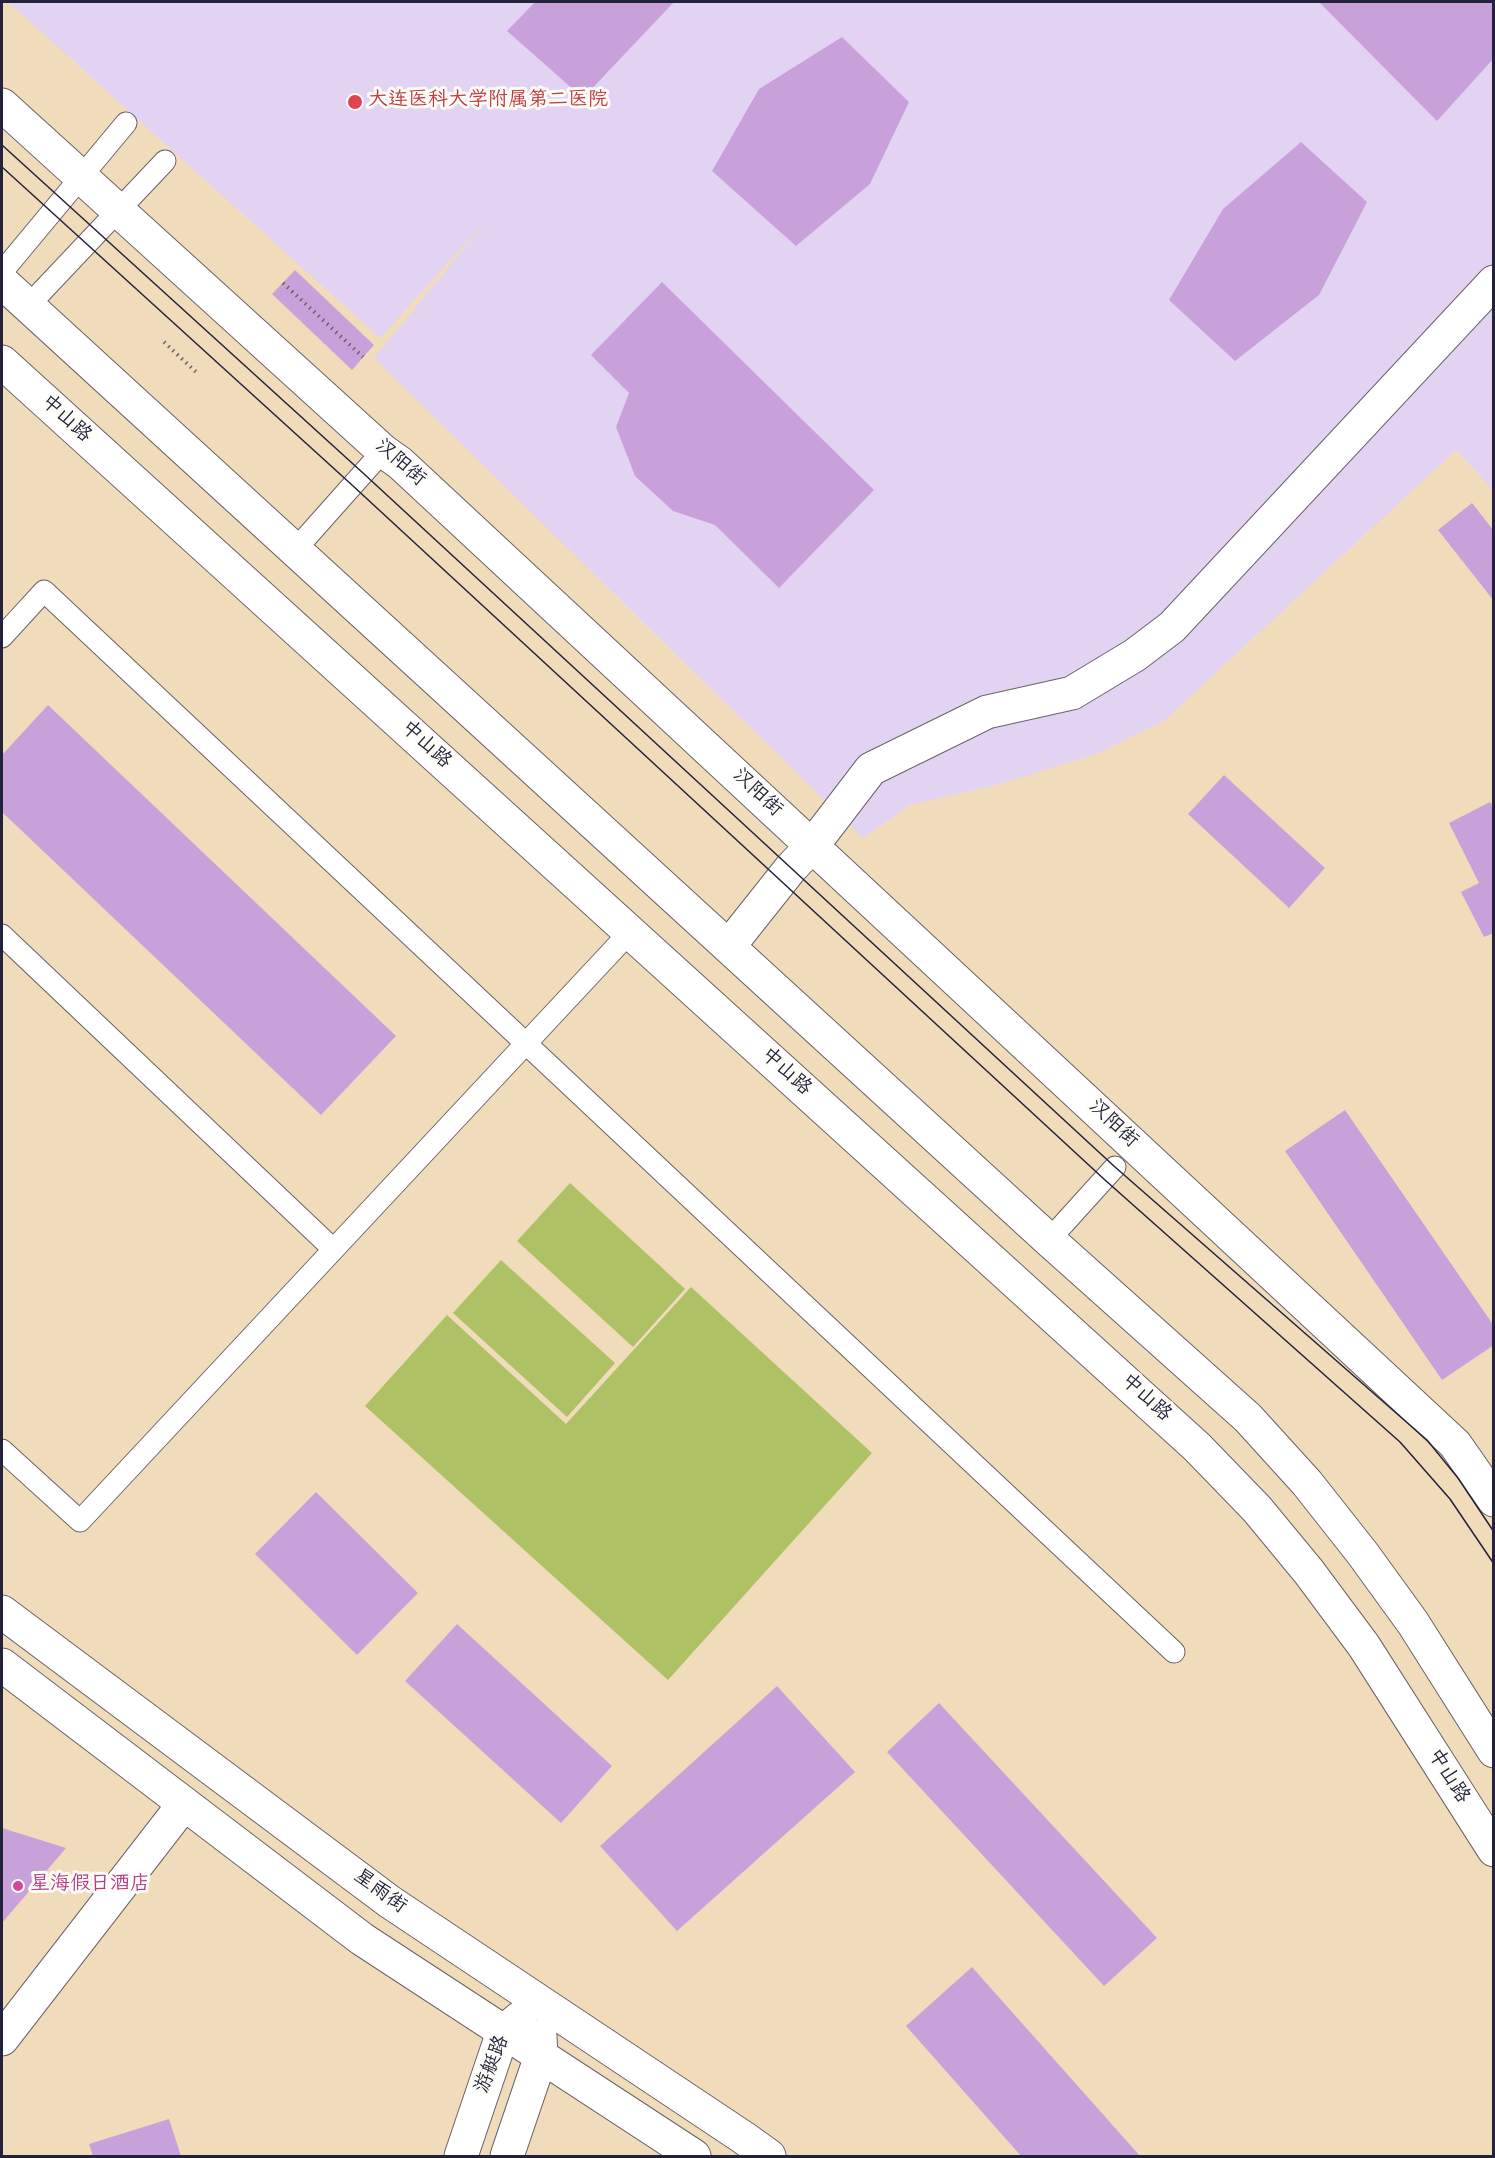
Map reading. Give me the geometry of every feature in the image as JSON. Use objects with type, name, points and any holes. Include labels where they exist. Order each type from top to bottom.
[{"type":"main road","name":"汉阳街","points":[[2,105],[383,451],[400,463],[1455,1444],[1494,1500]]},
{"type":"main road","points":[[2,282],[1049,1240],[1248,1418],[1308,1483],[1363,1554],[1413,1623],[1494,1751]]},
{"type":"main road","points":[[729,946],[791,868],[812,846],[871,770],[987,712],[1072,693],[1136,655],[1172,627],[1494,282]]},
{"type":"main road","name":"中山路","points":[[2,362],[1197,1447],[1257,1509],[1309,1572],[1364,1646],[1494,1850]]},
{"type":"main road","name":"星雨街","points":[[2,1612],[390,1902],[744,2138],[768,2157]]},
{"type":"main road","points":[[2,1665],[362,1939],[694,2157]]},
{"type":"main road","points":[[2,2039],[184,1804]]},
{"type":"main road","name":"游艇路","points":[[461,2157],[503,2032],[540,2001]]},
{"type":"main road","name":"游艇路","points":[[507,2157],[541,2056],[540,2001]]},
{"type":"lane","points":[[2,272],[126,123]]},
{"type":"lane","points":[[28,306],[165,161]]},
{"type":"lane","points":[[295,550],[383,451]]},
{"type":"lane","points":[[2,637],[44,591],[1174,1652]]},
{"type":"lane","points":[[2,1450],[80,1521],[630,932]]},
{"type":"lane","points":[[2,935],[333,1249]]},
{"type":"lane","points":[[1049,1240],[1115,1167]]},
{"type":"path","points":[[283,283],[363,357]]},
{"type":"path","points":[[164,342],[196,372]]},
{"type":"shaded area","points":[[8,2],[1493,2],[1493,490],[1456,450],[1164,721],[1096,754],[999,784],[910,805],[863,838],[374,358],[489,218],[380,338]]},
{"type":"green space","points":[[570,1183],[685,1289],[633,1347],[517,1241]]},
{"type":"green space","points":[[501,1260],[615,1363],[567,1417],[453,1313]]},
{"type":"green space","points":[[691,1287],[872,1453],[668,1680],[365,1406],[447,1315],[566,1424]]},
{"type":"building","points":[[535,2],[674,2],[583,98],[507,31]]},
{"type":"building","points":[[1319,2],[1494,2],[1494,58],[1437,121]]},
{"type":"building","points":[[842,37],[909,102],[870,184],[796,246],[712,171],[759,89]]},
{"type":"building","points":[[1301,142],[1367,202],[1319,295],[1235,361],[1169,300],[1223,209]]},
{"type":"building","points":[[295,270],[374,345],[352,370],[272,294]]},
{"type":"building","points":[[662,282],[874,490],[779,588],[715,525],[673,511],[635,476],[616,427],[629,393],[591,355]]},
{"type":"building","points":[[1472,503],[1494,531],[1494,601],[1438,530]]},
{"type":"building","points":[[48,705],[396,1036],[321,1115],[2,812],[2,755]]},
{"type":"building","points":[[1224,775],[1325,868],[1289,908],[1188,814]]},
{"type":"building","points":[[1490,802],[1494,808],[1494,933],[1484,937],[1461,892],[1479,883],[1449,823]]},
{"type":"building","points":[[1345,1110],[1494,1326],[1494,1345],[1442,1380],[1285,1151]]},
{"type":"building","points":[[316,1492],[418,1593],[357,1655],[255,1554]]},
{"type":"building","points":[[457,1624],[612,1766],[561,1823],[405,1681]]},
{"type":"building","points":[[777,1686],[855,1772],[677,1931],[600,1846]]},
{"type":"building","points":[[939,1703],[1157,1938],[1104,1986],[887,1752]]},
{"type":"building","name":"星海假日酒店","points":[[2,1828],[66,1848],[2,1923]]},
{"type":"building","points":[[972,1967],[1140,2156],[1021,2156],[906,2026]]},
{"type":"building","points":[[169,2119],[181,2156],[93,2156],[89,2144]]},
{"type":"tram line","points":[[2,145],[363,473],[1115,1167],[1427,1440],[1458,1478],[1494,1532]]},
{"type":"tram line","points":[[2,167],[352,485],[1105,1180],[1400,1442],[1450,1499],[1494,1564]]},
{"type":"place","name":"大连医科大学附属第二医院","points":[[355,102]]},
{"type":"place","name":"星海假日酒店","points":[[18,1886]]}]
